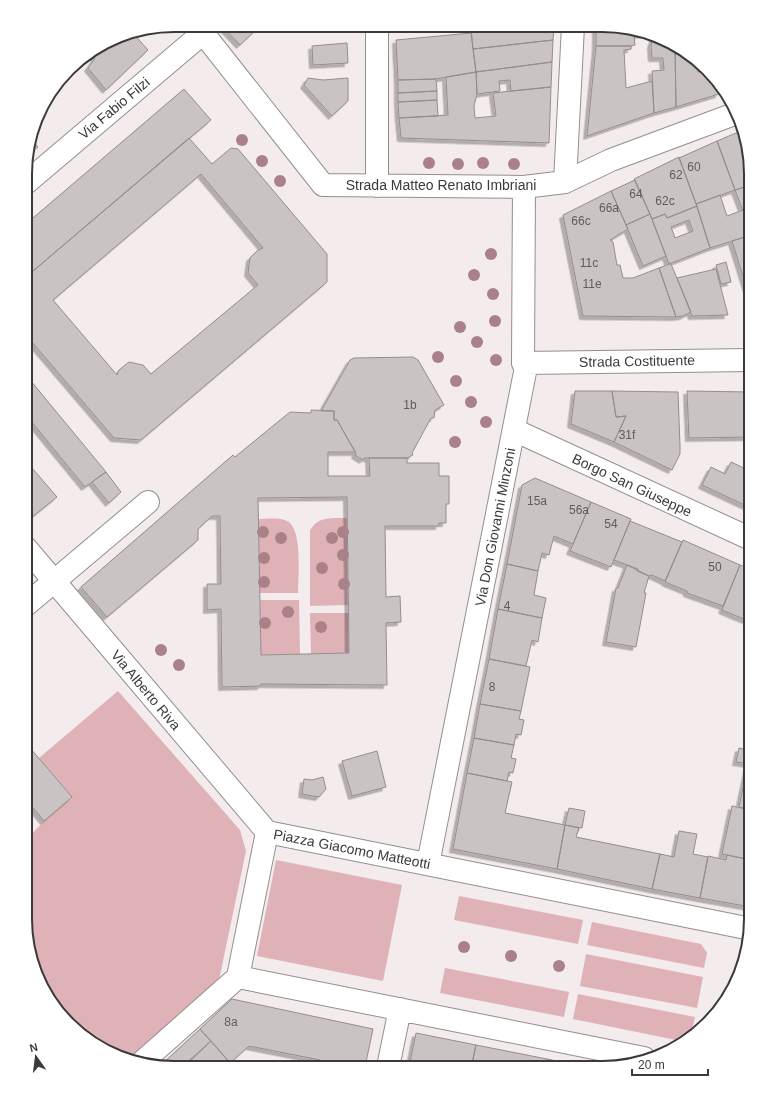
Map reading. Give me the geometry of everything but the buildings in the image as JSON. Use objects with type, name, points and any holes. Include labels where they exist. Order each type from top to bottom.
[{"type":"street","name":"Via Fabio Filzi","points":[[32,177],[195,32]]},
{"type":"street","name":"Strada Matteo Renato Imbriani","points":[[200,32],[323,185],[524,187],[565,182],[618,158],[731,115]]},
{"type":"street","points":[[377,32],[377,186]]},
{"type":"street","points":[[565,182],[573,32]]},
{"type":"street","name":"Via Don Giovanni Minzoni","points":[[428,864],[526,367],[523,363],[524,187]]},
{"type":"street","name":"Strada Costituente","points":[[523,363],[744,360]]},
{"type":"street","name":"Borgo San Giuseppe","points":[[514,430],[744,536]]},
{"type":"street","points":[[32,600],[148,502]]},
{"type":"street","name":"Via Alberto Riva","points":[[32,555],[267,832]]},
{"type":"street","name":"Piazza Giacomo Matteotti","points":[[238,977],[267,832],[744,928]]},
{"type":"street","points":[[147,1058],[238,977],[636,1056]]},
{"type":"street","points":[[389,1061],[400,1009]]},
{"type":"shaded area","points":[[331,518],[347,518],[348,605],[310,606],[310,531],[313,526],[321,520]]},
{"type":"shaded area","points":[[258,519],[280,519],[287,521],[292,526],[298,543],[298,593],[260,593]]},
{"type":"shaded area","points":[[260,600],[299,600],[300,654],[261,655]]},
{"type":"shaded area","points":[[310,613],[348,613],[349,653],[311,654]]},
{"type":"shaded area","points":[[118,691],[240,830],[246,851],[219,980],[135,1055],[111,1046],[95,1037],[67,1012],[51,990],[37,955],[32,928],[32,834],[44,821],[72,797],[39,758]]},
{"type":"shaded area","points":[[276,860],[402,885],[383,981],[257,956]]},
{"type":"shaded area","points":[[459,896],[583,920],[578,944],[454,920]]},
{"type":"shaded area","points":[[592,922],[701,944],[707,953],[704,968],[587,945]]},
{"type":"shaded area","points":[[586,954],[703,977],[697,1008],[580,986]]},
{"type":"shaded area","points":[[445,968],[569,992],[564,1017],[440,993]]},
{"type":"shaded area","points":[[578,994],[695,1017],[692,1028],[676,1040],[573,1019]]}]
